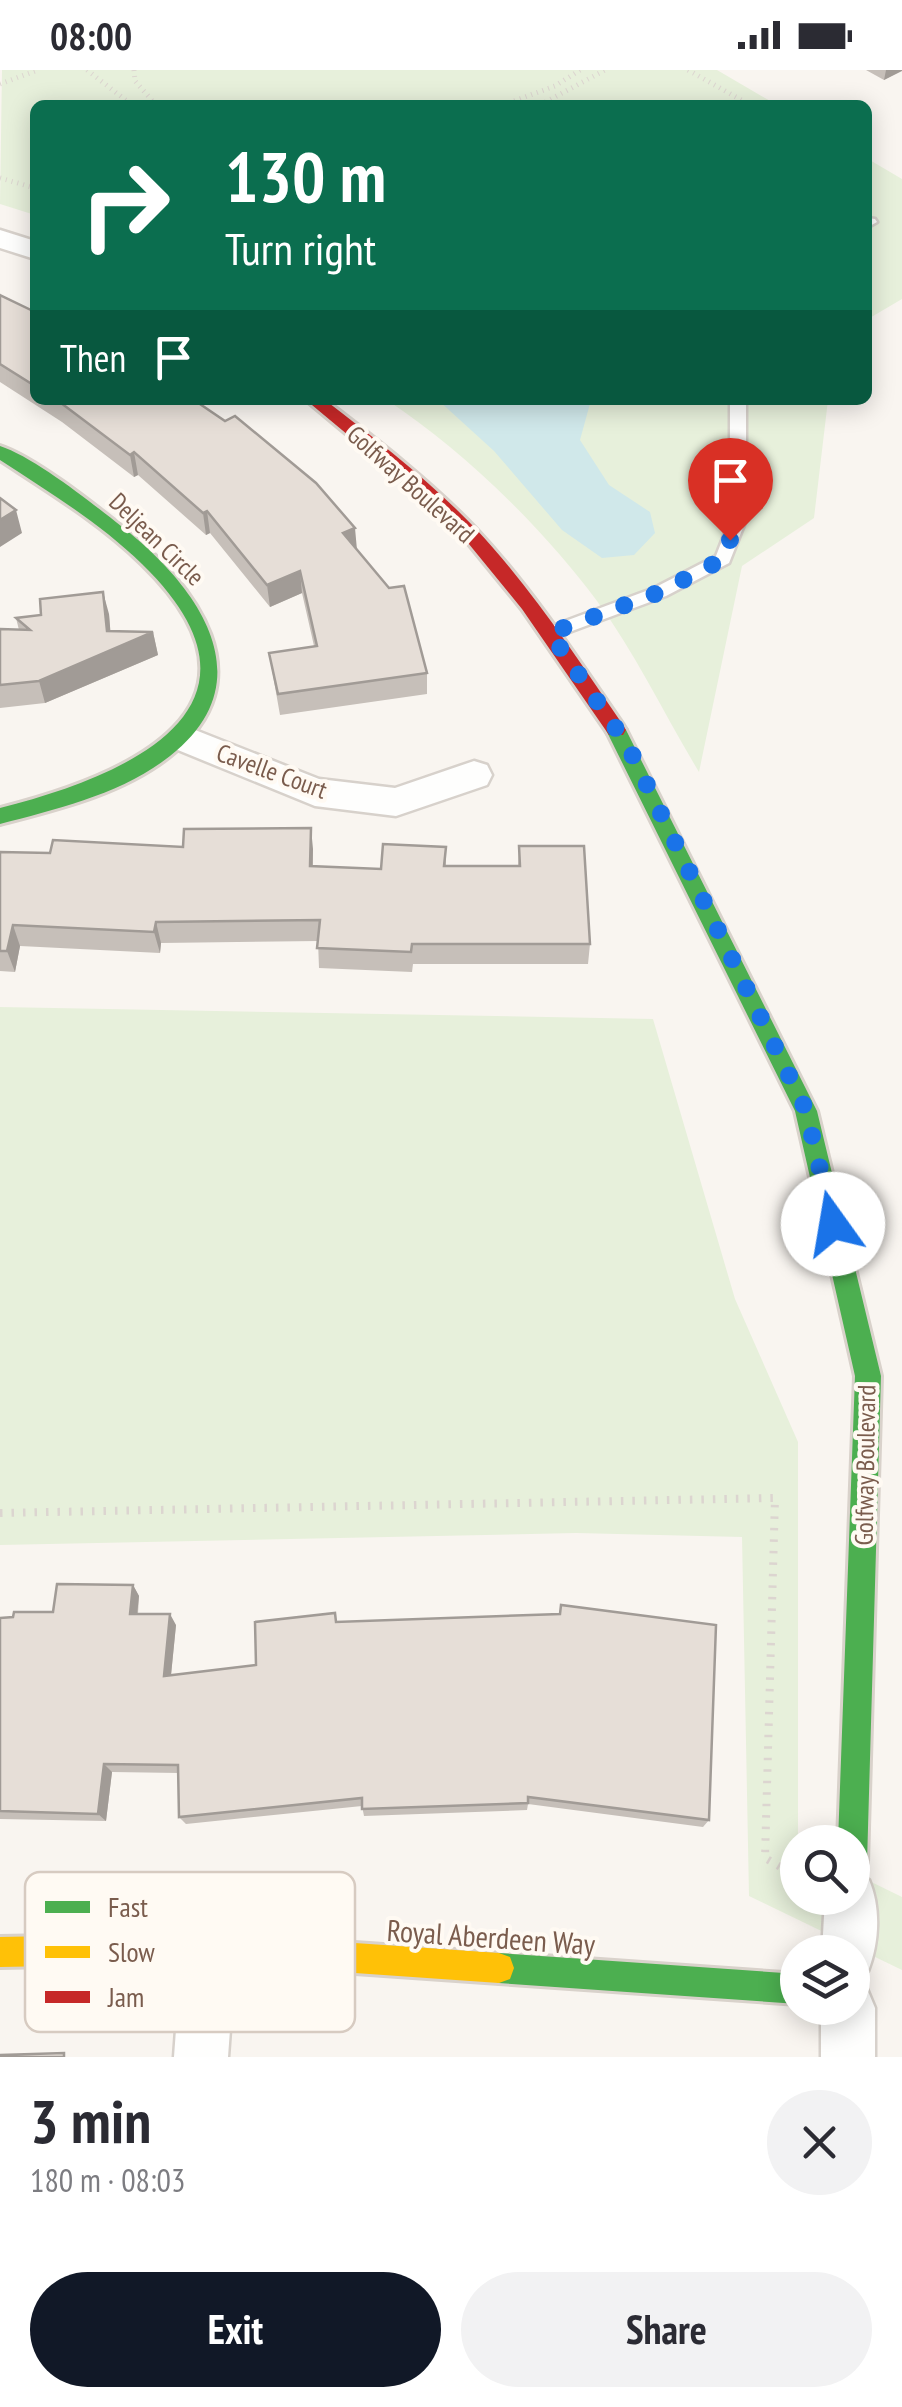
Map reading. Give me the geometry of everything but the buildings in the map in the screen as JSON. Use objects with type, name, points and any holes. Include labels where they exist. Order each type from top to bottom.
[{"type":"street","points":[[0,238],[30,249]]},
{"type":"street","name":"Golfway Boulevard","points":[[320,405],[386,456],[470,534],[550,633],[628,746],[806,1110],[885,1377],[855,1825]]},
{"type":"street","name":"Deljean Circle","points":[[0,452],[97,517],[186,603],[212,658],[208,698],[185,739]]},
{"type":"street","points":[[0,816],[94,792],[185,739]]},
{"type":"street","name":"Cavelle Court","points":[[185,739],[315,792],[396,802],[474,775]]},
{"type":"street","name":"Royal Aberdeen Way","points":[[0,1952],[25,1952]]},
{"type":"street","name":"Royal Aberdeen Way","points":[[355,1958],[780,1988]]},
{"type":"street","points":[[848,2025],[848,2057]]},
{"type":"street","points":[[202,2057],[204,2032]]},
{"type":"lane","points":[[550,633],[660,592],[723,559],[738,520],[738,405]]},
{"type":"path","points":[[0,84],[38,70]]},
{"type":"path","points":[[86,70],[125,100]]},
{"type":"path","points":[[134,70],[136,81],[152,100]]},
{"type":"path","points":[[517,100],[555,86],[580,70]]},
{"type":"path","points":[[549,100],[605,70]]},
{"type":"path","points":[[688,70],[741,100]]},
{"type":"path","points":[[0,178],[30,187]]},
{"type":"path","points":[[0,1513],[775,1498],[766,1858],[780,1866]]},
{"type":"green space","points":[[2,70],[717,70],[768,100],[30,100],[30,213],[0,204]]},
{"type":"green space","points":[[872,161],[902,179],[902,299],[872,317]]},
{"type":"green space","points":[[394,405],[827,405],[814,518],[742,566],[699,772],[625,642],[575,573],[527,518]]},
{"type":"green space","points":[[0,1007],[653,1019],[735,1299],[798,1442],[798,1825],[780,1825],[780,1911],[749,1896],[742,1537],[576,1533],[0,1545]]},
{"type":"green space","points":[[870,1881],[902,1897],[902,1970],[870,1955],[870,1935],[830,1935],[788,1915],[870,1915]]},
{"type":"water","points":[[443,405],[590,405],[580,440],[609,485],[650,512],[655,533],[634,555],[602,558],[562,530],[494,451]]},
{"type":"traffic: fast","points":[[0,452],[102,520],[149,560],[188,606],[208,652],[208,691],[191,725],[162,752],[123,775],[81,792],[0,816]]},
{"type":"traffic: fast","points":[[616,730],[806,1111],[868,1376],[853,1825]]},
{"type":"traffic: fast","points":[[499,1968],[780,1988]]},
{"type":"traffic: slow","points":[[0,1952],[25,1952]]},
{"type":"traffic: slow","points":[[355,1958],[499,1968]]},
{"type":"traffic: jam","points":[[320,405],[414,481],[470,534],[528,604],[616,730]]},
{"type":"route","points":[[730,540],[723,559],[660,592],[550,633],[628,746],[806,1110],[833,1224]]}]
